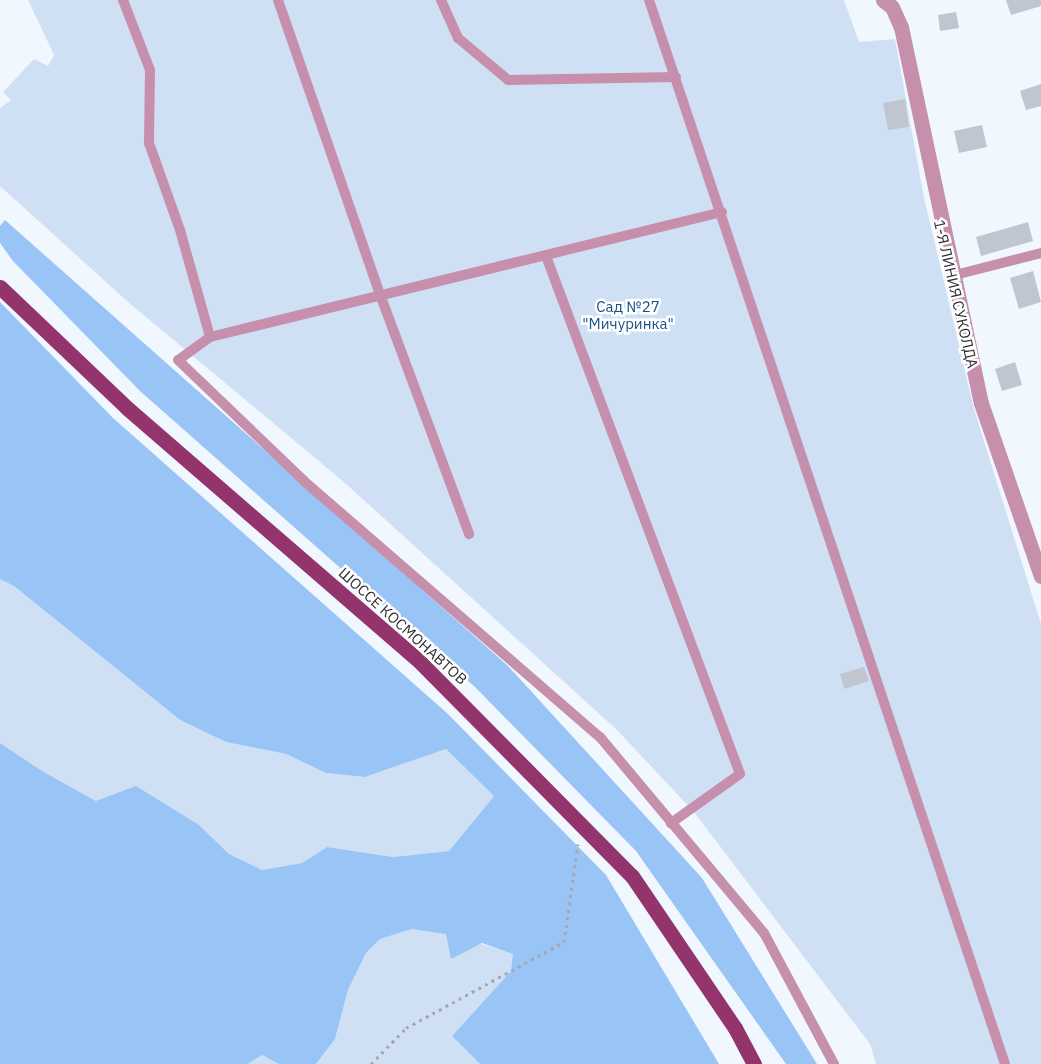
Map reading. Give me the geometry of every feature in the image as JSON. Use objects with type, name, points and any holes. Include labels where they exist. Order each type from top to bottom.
[{"type":"main road","name":"ШОССЕ КОСМОНАВТОВ","points":[[0,287],[127,408],[420,662],[632,876],[735,1028],[754,1064]]},
{"type":"street","name":"1-Я ЛИНИЯ СУКОЛДА","points":[[890,2],[901,27],[951,276],[981,403],[1041,576]]},
{"type":"lane","points":[[123,0],[150,70],[149,142],[180,230],[210,337]]},
{"type":"lane","points":[[278,0],[381,297],[469,534]]},
{"type":"lane","points":[[441,0],[458,38],[508,80],[676,77]]},
{"type":"lane","points":[[649,0],[722,212],[1005,1064]]},
{"type":"lane","points":[[722,212],[210,337],[178,360],[304,481],[600,737],[764,933],[834,1064]]},
{"type":"lane","points":[[951,276],[1041,254]]},
{"type":"lane","points":[[546,256],[740,774],[671,823]]},
{"type":"path","points":[[371,1064],[406,1028],[564,942],[581,824]]},
{"type":"green space","name":"Сад №27 \"Мичуринка\"","points":[[28,0],[844,0],[859,42],[895,39],[924,198],[974,409],[1041,624],[1041,1064],[876,1064],[870,1044],[694,812],[617,730],[345,483],[128,302],[0,186],[0,108],[11,100],[3,92],[34,59],[48,66],[54,55]]},
{"type":"green space","points":[[0,579],[14,586],[180,720],[226,742],[286,754],[326,773],[365,777],[446,749],[494,796],[449,851],[393,857],[327,847],[302,863],[262,870],[229,854],[199,825],[96,801],[42,771],[0,743]]},
{"type":"green space","points":[[412,929],[446,933],[514,954],[511,971],[452,1036],[480,1064],[316,1064],[335,1039],[348,990],[366,953],[380,939]]},
{"type":"green space","points":[[262,1055],[279,1064],[248,1064]]},
{"type":"shaded area","points":[[5,220],[508,666],[702,878],[817,1064],[786,1064],[636,851],[475,687],[140,391],[13,261],[0,243],[0,226]]},
{"type":"shaded area","points":[[0,302],[113,418],[448,714],[606,875],[719,1064],[480,1064],[452,1036],[511,971],[513,954],[482,943],[451,959],[446,934],[412,929],[380,939],[366,953],[348,990],[335,1039],[316,1064],[279,1064],[262,1055],[248,1064],[0,1064],[0,743],[42,771],[96,801],[136,786],[199,825],[229,854],[262,870],[302,863],[327,847],[393,857],[449,851],[494,796],[446,749],[365,777],[326,773],[286,754],[226,742],[180,720],[14,586],[0,579]]},
{"type":"building","points":[[1006,0],[1041,0],[1041,6],[1011,15]]},
{"type":"building","points":[[956,12],[959,28],[940,31],[938,15]]},
{"type":"building","points":[[1041,84],[1041,106],[1026,110],[1020,91]]},
{"type":"building","points":[[905,99],[909,127],[888,130],[883,103]]},
{"type":"building","points":[[982,125],[987,147],[959,153],[954,131]]},
{"type":"building","points":[[1028,222],[1033,241],[981,256],[976,237]]},
{"type":"building","points":[[1033,271],[1041,302],[1019,309],[1010,278]]},
{"type":"building","points":[[1015,362],[1022,385],[1002,391],[995,369]]},
{"type":"building","points":[[864,667],[869,681],[844,689],[840,674]]}]
